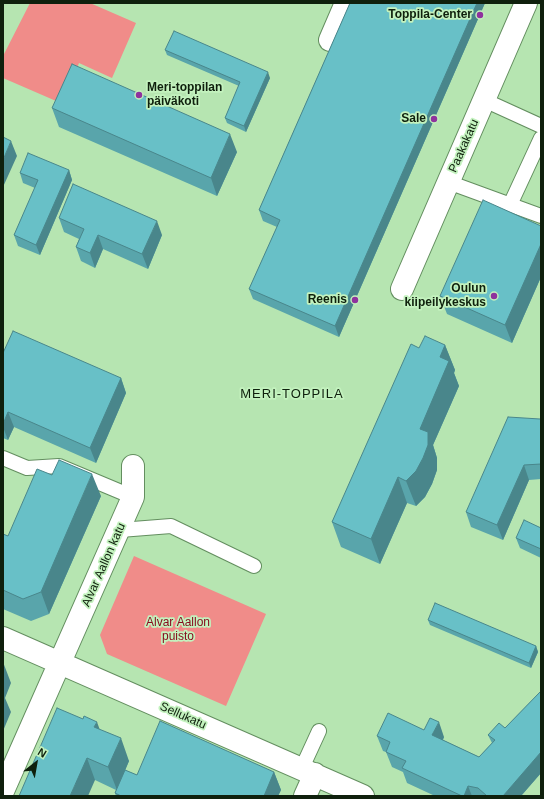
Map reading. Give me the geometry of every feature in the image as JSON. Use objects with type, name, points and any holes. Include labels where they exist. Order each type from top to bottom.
[{"type":"street","points":[[330,40],[346,3]]},
{"type":"street","name":"Paakakatu","points":[[402,289],[526,3]]},
{"type":"street","name":"Alvar Aallon katu","points":[[3,791],[120,530],[133,497],[133,466]]},
{"type":"street","name":"Sellukatu","points":[[3,638],[61,662],[363,796]]},
{"type":"street","points":[[305,796],[308,771]]},
{"type":"lane","points":[[484,100],[541,126]]},
{"type":"lane","points":[[510,205],[541,138]]},
{"type":"lane","points":[[448,182],[541,216]]},
{"type":"lane","points":[[3,458],[27,468],[59,466],[133,497]]},
{"type":"lane","points":[[120,530],[171,526],[254,566]]},
{"type":"lane","points":[[308,771],[320,731]]},
{"type":"green space","points":[[30,3],[90,3],[136,23],[112,78],[79,63],[63,104],[3,78],[3,56]]},
{"type":"green space","name":"Alvar Aallon puisto","points":[[134,556],[266,614],[226,706],[107,654],[100,635]]},
{"type":"building","points":[[350,3],[477,3],[335,326],[249,289],[280,220],[259,210]]},
{"type":"building","points":[[174,31],[268,72],[244,126],[225,118],[240,82],[165,50]]},
{"type":"building","points":[[72,64],[230,134],[211,178],[52,108]]},
{"type":"building","points":[[3,137],[11,141],[3,160]]},
{"type":"building","points":[[28,153],[69,170],[36,245],[14,235],[38,180],[20,173]]},
{"type":"building","points":[[73,184],[157,221],[142,254],[98,235],[90,253],[76,247],[84,229],[59,218]]},
{"type":"building","name":"Oulun kiipeilykeskus","points":[[483,200],[541,226],[541,244],[505,325],[440,296]]},
{"type":"building","points":[[13,331],[121,378],[90,448],[8,412],[3,424],[3,353]]},
{"type":"building","points":[[425,336],[445,345],[440,357],[449,361],[420,429],[428,432],[428,445],[416,471],[406,481],[398,477],[371,539],[332,522],[411,344],[419,348]]},
{"type":"building","points":[[508,417],[541,418],[541,464],[524,465],[497,525],[466,512]]},
{"type":"building","points":[[59,460],[92,474],[41,592],[23,599],[3,590],[3,534],[8,536],[37,469],[52,475]]},
{"type":"building","points":[[524,520],[541,528],[541,549],[516,538]]},
{"type":"building","points":[[435,603],[536,646],[529,663],[428,620]]},
{"type":"building","points":[[541,691],[541,752],[503,796],[487,796],[478,788],[468,786],[464,796],[462,796],[402,768],[406,761],[386,752],[390,742],[377,736],[388,713],[424,730],[430,718],[439,722],[432,735],[479,757],[495,740],[488,735],[499,723],[505,728]]},
{"type":"building","points":[[57,708],[83,719],[84,716],[97,722],[94,727],[121,738],[108,767],[87,758],[70,796],[19,796]]},
{"type":"building","points":[[160,721],[274,772],[264,796],[121,796],[115,793],[125,770],[137,775]]},
{"type":"place","name":"Toppila-Center","points":[[480,15]]},
{"type":"place","name":"Meri-toppilan päiväkoti","points":[[139,95]]},
{"type":"place","name":"Sale","points":[[434,119]]},
{"type":"place","name":"Oulun kiipeilykeskus","points":[[494,296]]},
{"type":"place","name":"Reenis","points":[[355,300]]},
{"type":"district","name":"MERI-TOPPILA","points":[[292,394]]}]
